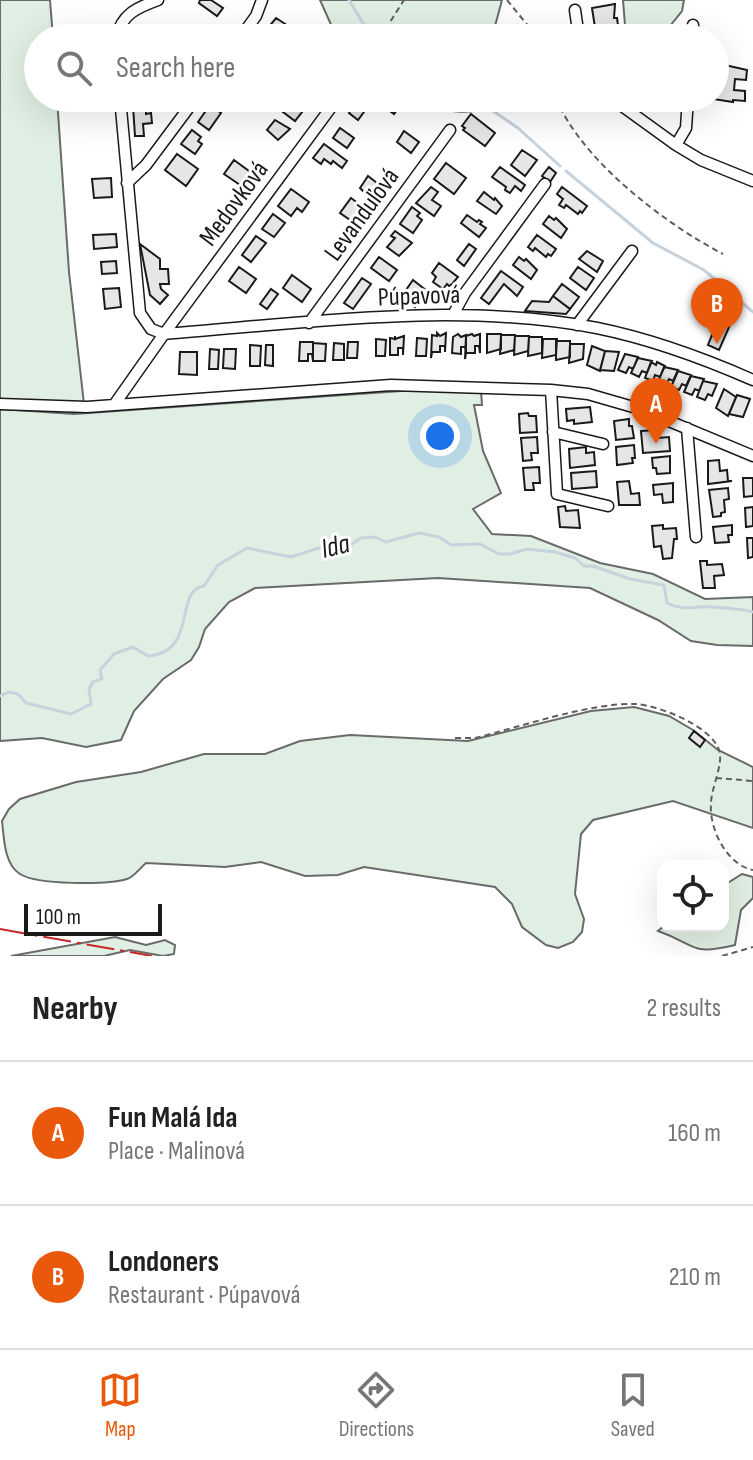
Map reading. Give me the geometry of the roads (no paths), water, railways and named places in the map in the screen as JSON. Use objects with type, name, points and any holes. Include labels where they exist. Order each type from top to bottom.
[{"type":"street","points":[[121,24],[129,13],[158,0]]},
{"type":"street","points":[[250,24],[262,0]]},
{"type":"street","points":[[575,10],[577,24]]},
{"type":"street","points":[[114,405],[164,334],[151,329],[140,313],[121,112]]},
{"type":"street","points":[[127,183],[146,165],[186,112]]},
{"type":"street","name":"Medovková","points":[[164,334],[328,112]]},
{"type":"street","points":[[630,112],[698,158],[753,181]]},
{"type":"street","points":[[676,145],[686,128],[687,112]]},
{"type":"street","name":"Levanduľová","points":[[309,323],[450,130]]},
{"type":"street","points":[[453,315],[465,293],[545,184]]},
{"type":"street","points":[[577,325],[632,251]]},
{"type":"street","name":"Púpavová","points":[[164,334],[453,315],[515,317],[628,336],[673,349],[753,380]]},
{"type":"street","points":[[0,404],[87,407],[391,385],[551,390],[609,399],[753,456]]},
{"type":"street","points":[[551,390],[557,494],[608,506]]},
{"type":"street","points":[[687,428],[696,537]]},
{"type":"street","points":[[553,432],[603,444]]},
{"type":"waterway","points":[[349,0],[364,24]]},
{"type":"waterway","points":[[495,112],[518,128],[560,166]]},
{"type":"waterway","points":[[566,171],[653,243],[704,270],[753,312]]},
{"type":"waterway","name":"Ida","points":[[0,696],[9,692],[18,694],[26,703],[71,714],[91,704],[89,689],[93,682],[102,679],[100,670],[114,654],[133,647],[148,656],[164,652],[174,644],[180,633],[189,598],[195,590],[204,586],[218,565],[247,548],[291,557],[319,548],[346,548],[361,538],[375,537],[386,542],[419,533],[439,537],[451,545],[480,544],[499,554],[527,549],[555,552],[575,558],[584,566],[664,585],[667,603],[676,606],[753,612]]},
{"type":"place","name":"Londoners","points":[[717,344]]},
{"type":"place","name":"Fun Malá Ida","points":[[656,444]]}]
